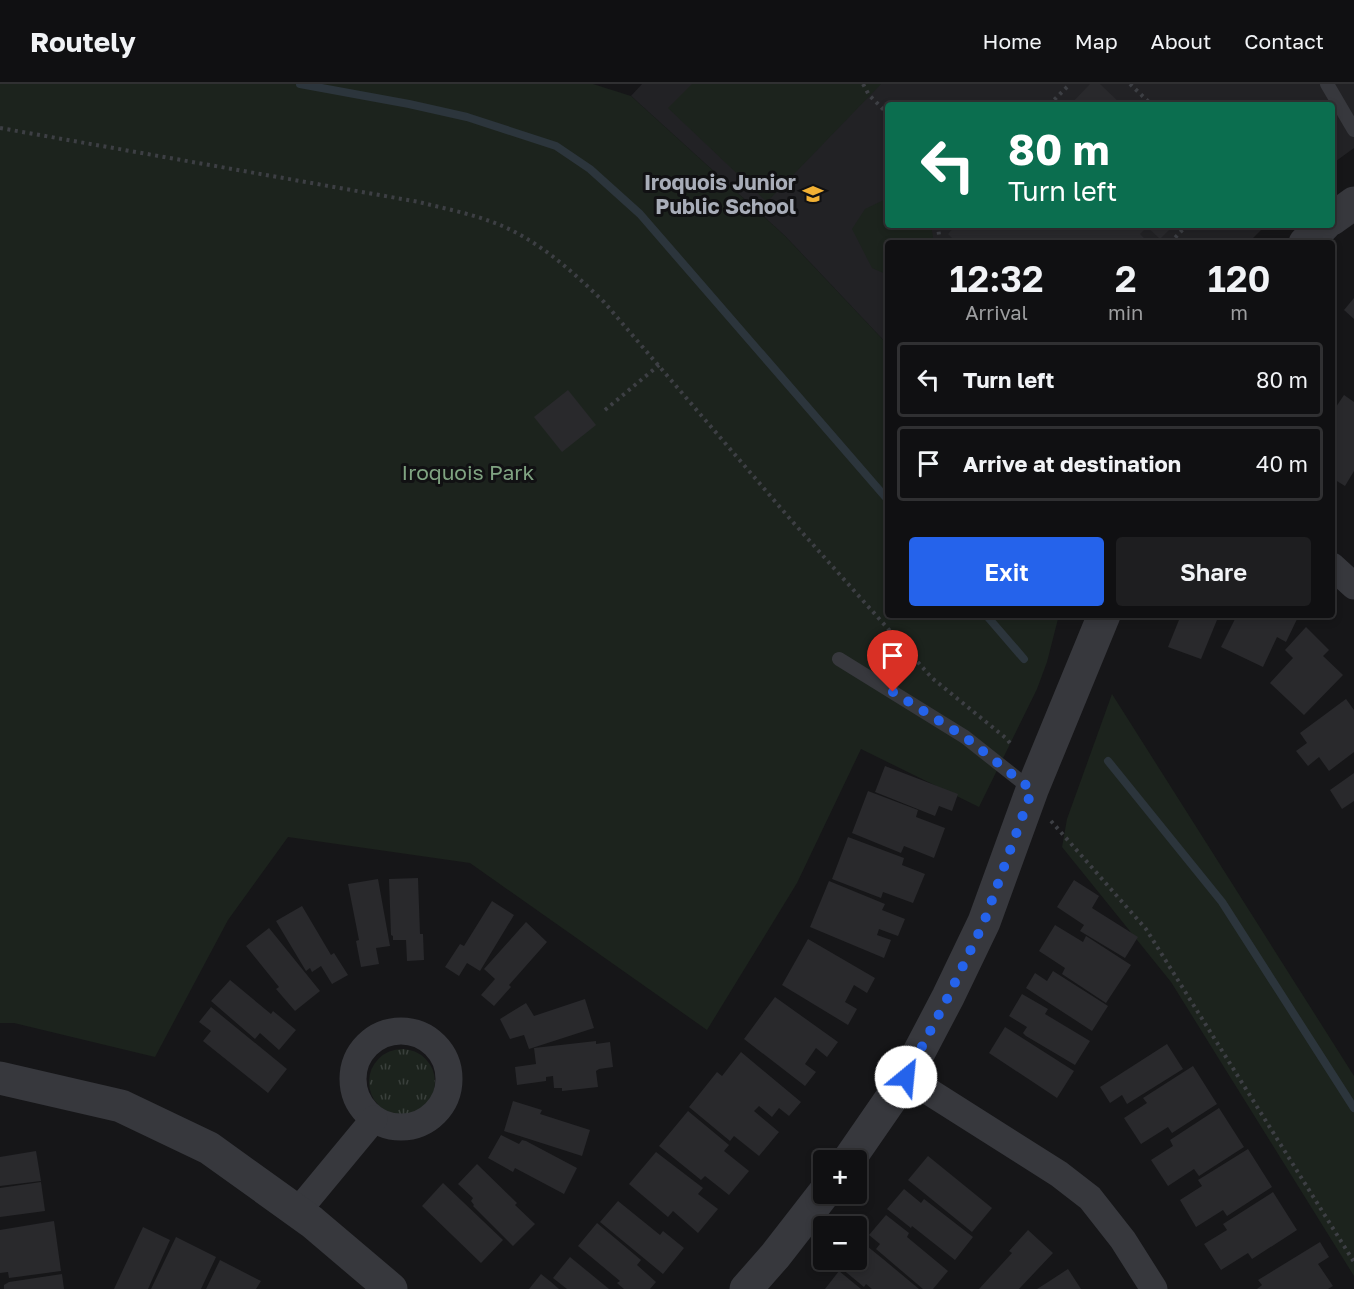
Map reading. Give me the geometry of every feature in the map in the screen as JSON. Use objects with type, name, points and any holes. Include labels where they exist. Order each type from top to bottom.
[{"type":"street","points":[[1335,217],[1354,203]]},
{"type":"street","points":[[1308,240],[1321,228]]},
{"type":"street","points":[[1335,569],[1354,586]]},
{"type":"street","points":[[856,1150],[906,1077],[948,997],[1040,803],[1103,618]]},
{"type":"street","points":[[906,1077],[1059,1174],[1090,1198],[1123,1240],[1154,1289]]},
{"type":"street","points":[[0,1078],[121,1106],[209,1148],[297,1212],[392,1289]]},
{"type":"street","points":[[297,1212],[374,1119]]},
{"type":"street","points":[[746,1289],[815,1204]]},
{"type":"lane","points":[[1327,84],[1354,130]]},
{"type":"lane","points":[[839,659],[965,737],[1040,803]]},
{"type":"path","points":[[863,84],[869,96],[885,111]]},
{"type":"path","points":[[1053,102],[1070,84]]},
{"type":"path","points":[[1130,84],[1149,102]]},
{"type":"path","points":[[0,128],[419,202],[511,230],[541,247],[574,273],[604,302],[791,520],[932,678],[1007,739]]},
{"type":"path","points":[[1173,240],[1184,228]]},
{"type":"path","points":[[605,410],[659,365]]},
{"type":"path","points":[[1040,803],[1146,929],[1354,1262]]},
{"type":"shaded area","name":"Iroquois Junior Public School","points":[[642,84],[1354,84],[1354,148],[1335,162],[1335,102],[885,102],[885,228],[1263,228],[1251,240],[885,240],[885,342],[785,236],[631,96]]},
{"type":"green space","name":"Iroquois Park","points":[[0,84],[593,84],[631,96],[785,236],[885,342],[885,618],[1058,618],[1047,662],[1037,689],[979,807],[861,749],[797,883],[707,1030],[470,863],[288,837],[228,920],[155,1057],[14,1023],[0,1023]]},
{"type":"green space","points":[[692,84],[881,84],[767,202],[668,108]]},
{"type":"green space","points":[[885,199],[885,228],[932,228],[934,240],[885,240],[885,274],[872,268],[852,229],[865,209]]},
{"type":"green space","points":[[1112,694],[1354,1076],[1354,1276],[1171,982],[1062,847],[1067,819]]},
{"type":"green space","points":[[402,1049],[415,1052],[425,1059],[432,1069],[435,1082],[432,1095],[425,1105],[415,1112],[402,1115],[389,1112],[379,1105],[372,1095],[369,1082],[372,1069],[379,1059],[389,1052]]},
{"type":"building","points":[[1090,84],[1100,84],[1119,102],[1073,102]]},
{"type":"building","points":[[953,228],[1146,228],[1140,234],[1146,240],[954,240],[948,234]]},
{"type":"building","points":[[1148,228],[1171,228],[1160,239]]},
{"type":"building","points":[[1354,298],[1354,319],[1344,310]]},
{"type":"building","points":[[568,390],[596,425],[562,452],[534,417]]},
{"type":"building","points":[[1344,395],[1354,402],[1354,471],[1345,486],[1335,480],[1335,408]]},
{"type":"building","points":[[1180,618],[1218,618],[1201,659],[1168,647]]},
{"type":"building","points":[[1236,618],[1298,618],[1286,642],[1277,637],[1263,667],[1221,647]]},
{"type":"building","points":[[1306,627],[1329,650],[1323,656],[1343,675],[1304,715],[1270,683],[1293,658],[1285,650]]},
{"type":"building","points":[[1346,699],[1354,710],[1354,752],[1329,771],[1319,757],[1308,766],[1296,751],[1307,743],[1300,733]]},
{"type":"building","points":[[885,766],[958,794],[952,811],[939,806],[935,816],[875,792]]},
{"type":"building","points":[[1354,773],[1354,801],[1342,809],[1330,790]]},
{"type":"building","points":[[868,791],[918,810],[916,817],[945,828],[934,858],[904,846],[901,853],[852,833]]},
{"type":"building","points":[[848,837],[904,858],[902,865],[925,874],[913,903],[883,892],[881,898],[832,879]]},
{"type":"building","points":[[418,878],[420,934],[423,934],[424,960],[407,961],[406,940],[393,940],[391,935],[389,879]]},
{"type":"building","points":[[378,879],[390,946],[376,948],[379,964],[361,967],[356,941],[359,940],[348,884]]},
{"type":"building","points":[[1074,880],[1099,896],[1092,908],[1138,937],[1125,958],[1080,931],[1084,925],[1057,907]]},
{"type":"building","points":[[829,881],[885,904],[882,910],[905,919],[898,936],[879,929],[877,935],[891,940],[884,958],[810,927]]},
{"type":"building","points":[[492,901],[514,915],[480,971],[467,963],[459,976],[445,967],[460,944],[464,946]]},
{"type":"building","points":[[302,906],[331,955],[334,953],[348,975],[332,984],[321,966],[312,972],[310,968],[306,971],[276,921]]},
{"type":"building","points":[[526,922],[547,942],[509,985],[511,987],[494,1006],[481,995],[495,979],[484,969]]},
{"type":"building","points":[[1055,925],[1083,942],[1086,936],[1131,965],[1106,1003],[1062,974],[1065,968],[1039,951]]},
{"type":"building","points":[[269,928],[320,991],[295,1011],[276,989],[279,987],[246,946]]},
{"type":"building","points":[[808,939],[875,978],[867,993],[854,985],[845,1002],[857,1009],[848,1025],[782,985]]},
{"type":"building","points":[[1053,971],[1108,1006],[1092,1031],[1026,988],[1035,973],[1047,981]]},
{"type":"building","points":[[230,980],[271,1014],[273,1011],[296,1030],[279,1050],[260,1033],[255,1039],[211,1001]]},
{"type":"building","points":[[1022,994],[1048,1009],[1045,1014],[1090,1041],[1075,1065],[1026,1036],[1023,1033],[1027,1027],[1009,1016]]},
{"type":"building","points":[[775,997],[838,1042],[827,1057],[816,1048],[805,1064],[816,1072],[805,1086],[744,1039]]},
{"type":"building","points":[[585,999],[594,1028],[529,1049],[524,1035],[510,1039],[500,1019],[526,1003],[534,1016]]},
{"type":"building","points":[[211,1007],[287,1069],[268,1093],[203,1041],[211,1031],[199,1022]]},
{"type":"building","points":[[1005,1027],[1074,1071],[1057,1098],[989,1053]]},
{"type":"building","points":[[596,1041],[596,1044],[610,1042],[613,1067],[596,1071],[598,1087],[562,1091],[562,1088],[554,1088],[553,1076],[546,1077],[546,1081],[517,1085],[515,1067],[536,1064],[534,1048]]},
{"type":"building","points":[[1167,1044],[1183,1069],[1127,1104],[1122,1095],[1110,1103],[1100,1087]]},
{"type":"building","points":[[741,1052],[801,1102],[789,1116],[779,1108],[772,1117],[759,1106],[754,1111],[779,1132],[759,1156],[734,1136],[730,1141],[689,1107],[717,1072],[722,1076]]},
{"type":"building","points":[[1193,1066],[1217,1104],[1172,1133],[1168,1127],[1141,1144],[1124,1118],[1147,1103],[1143,1098]]},
{"type":"building","points":[[513,1101],[542,1110],[540,1114],[590,1130],[582,1156],[504,1131]]},
{"type":"building","points":[[1219,1108],[1244,1147],[1199,1176],[1194,1169],[1168,1186],[1151,1160],[1173,1146],[1170,1140]]},
{"type":"building","points":[[688,1111],[729,1145],[724,1151],[749,1171],[729,1195],[705,1176],[701,1180],[659,1146]]},
{"type":"building","points":[[501,1135],[519,1144],[522,1140],[526,1141],[577,1168],[564,1194],[515,1168],[513,1172],[488,1158]]},
{"type":"building","points":[[1248,1149],[1272,1187],[1227,1216],[1223,1210],[1196,1227],[1180,1200],[1202,1186],[1198,1180]]},
{"type":"building","points":[[36,1151],[41,1181],[0,1186],[0,1157]]},
{"type":"building","points":[[656,1152],[703,1188],[698,1194],[718,1209],[698,1233],[673,1211],[668,1217],[629,1184]]},
{"type":"building","points":[[928,1156],[992,1208],[972,1232],[908,1180]]},
{"type":"building","points":[[477,1164],[535,1224],[513,1246],[473,1206],[471,1201],[473,1198],[458,1184]]},
{"type":"building","points":[[41,1182],[45,1211],[0,1217],[0,1188]]},
{"type":"building","points":[[443,1183],[503,1240],[481,1263],[422,1206]]},
{"type":"building","points":[[904,1189],[921,1203],[924,1199],[973,1237],[955,1260],[887,1209]]},
{"type":"building","points":[[1273,1192],[1297,1230],[1252,1259],[1248,1253],[1221,1270],[1204,1244],[1227,1230],[1223,1224]]},
{"type":"building","points":[[618,1201],[660,1235],[663,1231],[684,1248],[663,1274],[600,1222]]},
{"type":"building","points":[[886,1215],[909,1233],[907,1237],[948,1271],[933,1289],[923,1289],[876,1249],[880,1244],[869,1235]]},
{"type":"building","points":[[54,1221],[61,1271],[9,1278],[8,1272],[0,1273],[0,1230]]},
{"type":"building","points":[[597,1223],[641,1260],[637,1265],[656,1282],[650,1289],[624,1289],[617,1283],[620,1281],[578,1246]]},
{"type":"building","points":[[143,1227],[170,1240],[148,1289],[114,1289]]},
{"type":"building","points":[[1028,1230],[1053,1253],[1019,1289],[979,1289],[1012,1253],[1009,1251]]},
{"type":"building","points":[[176,1237],[216,1257],[201,1289],[151,1289]]},
{"type":"building","points":[[1320,1242],[1329,1257],[1318,1264],[1333,1286],[1328,1289],[1257,1289],[1262,1285],[1258,1280]]},
{"type":"building","points":[[867,1246],[919,1289],[872,1289],[866,1284],[864,1287],[843,1270],[867,1270]]},
{"type":"building","points":[[570,1257],[609,1289],[567,1289],[553,1278]]},
{"type":"building","points":[[220,1260],[261,1281],[256,1289],[206,1289]]},
{"type":"building","points":[[1068,1269],[1081,1289],[1037,1289],[1045,1284]]},
{"type":"building","points":[[839,1271],[861,1289],[825,1289]]},
{"type":"building","points":[[62,1274],[64,1289],[4,1289],[4,1285],[9,1282]]},
{"type":"building","points":[[541,1274],[551,1282],[559,1289],[529,1289]]},
{"type":"waterway","points":[[300,84],[467,117],[556,146],[590,169],[640,214],[885,497]]},
{"type":"waterway","points":[[989,618],[1024,659]]},
{"type":"waterway","points":[[1108,761],[1222,902],[1354,1108]]},
{"type":"place","name":"Iroquois Junior Public School","points":[[813,194]]},
{"type":"route","points":[[893,692],[965,737],[1032,790],[984,922],[906,1077]]}]
